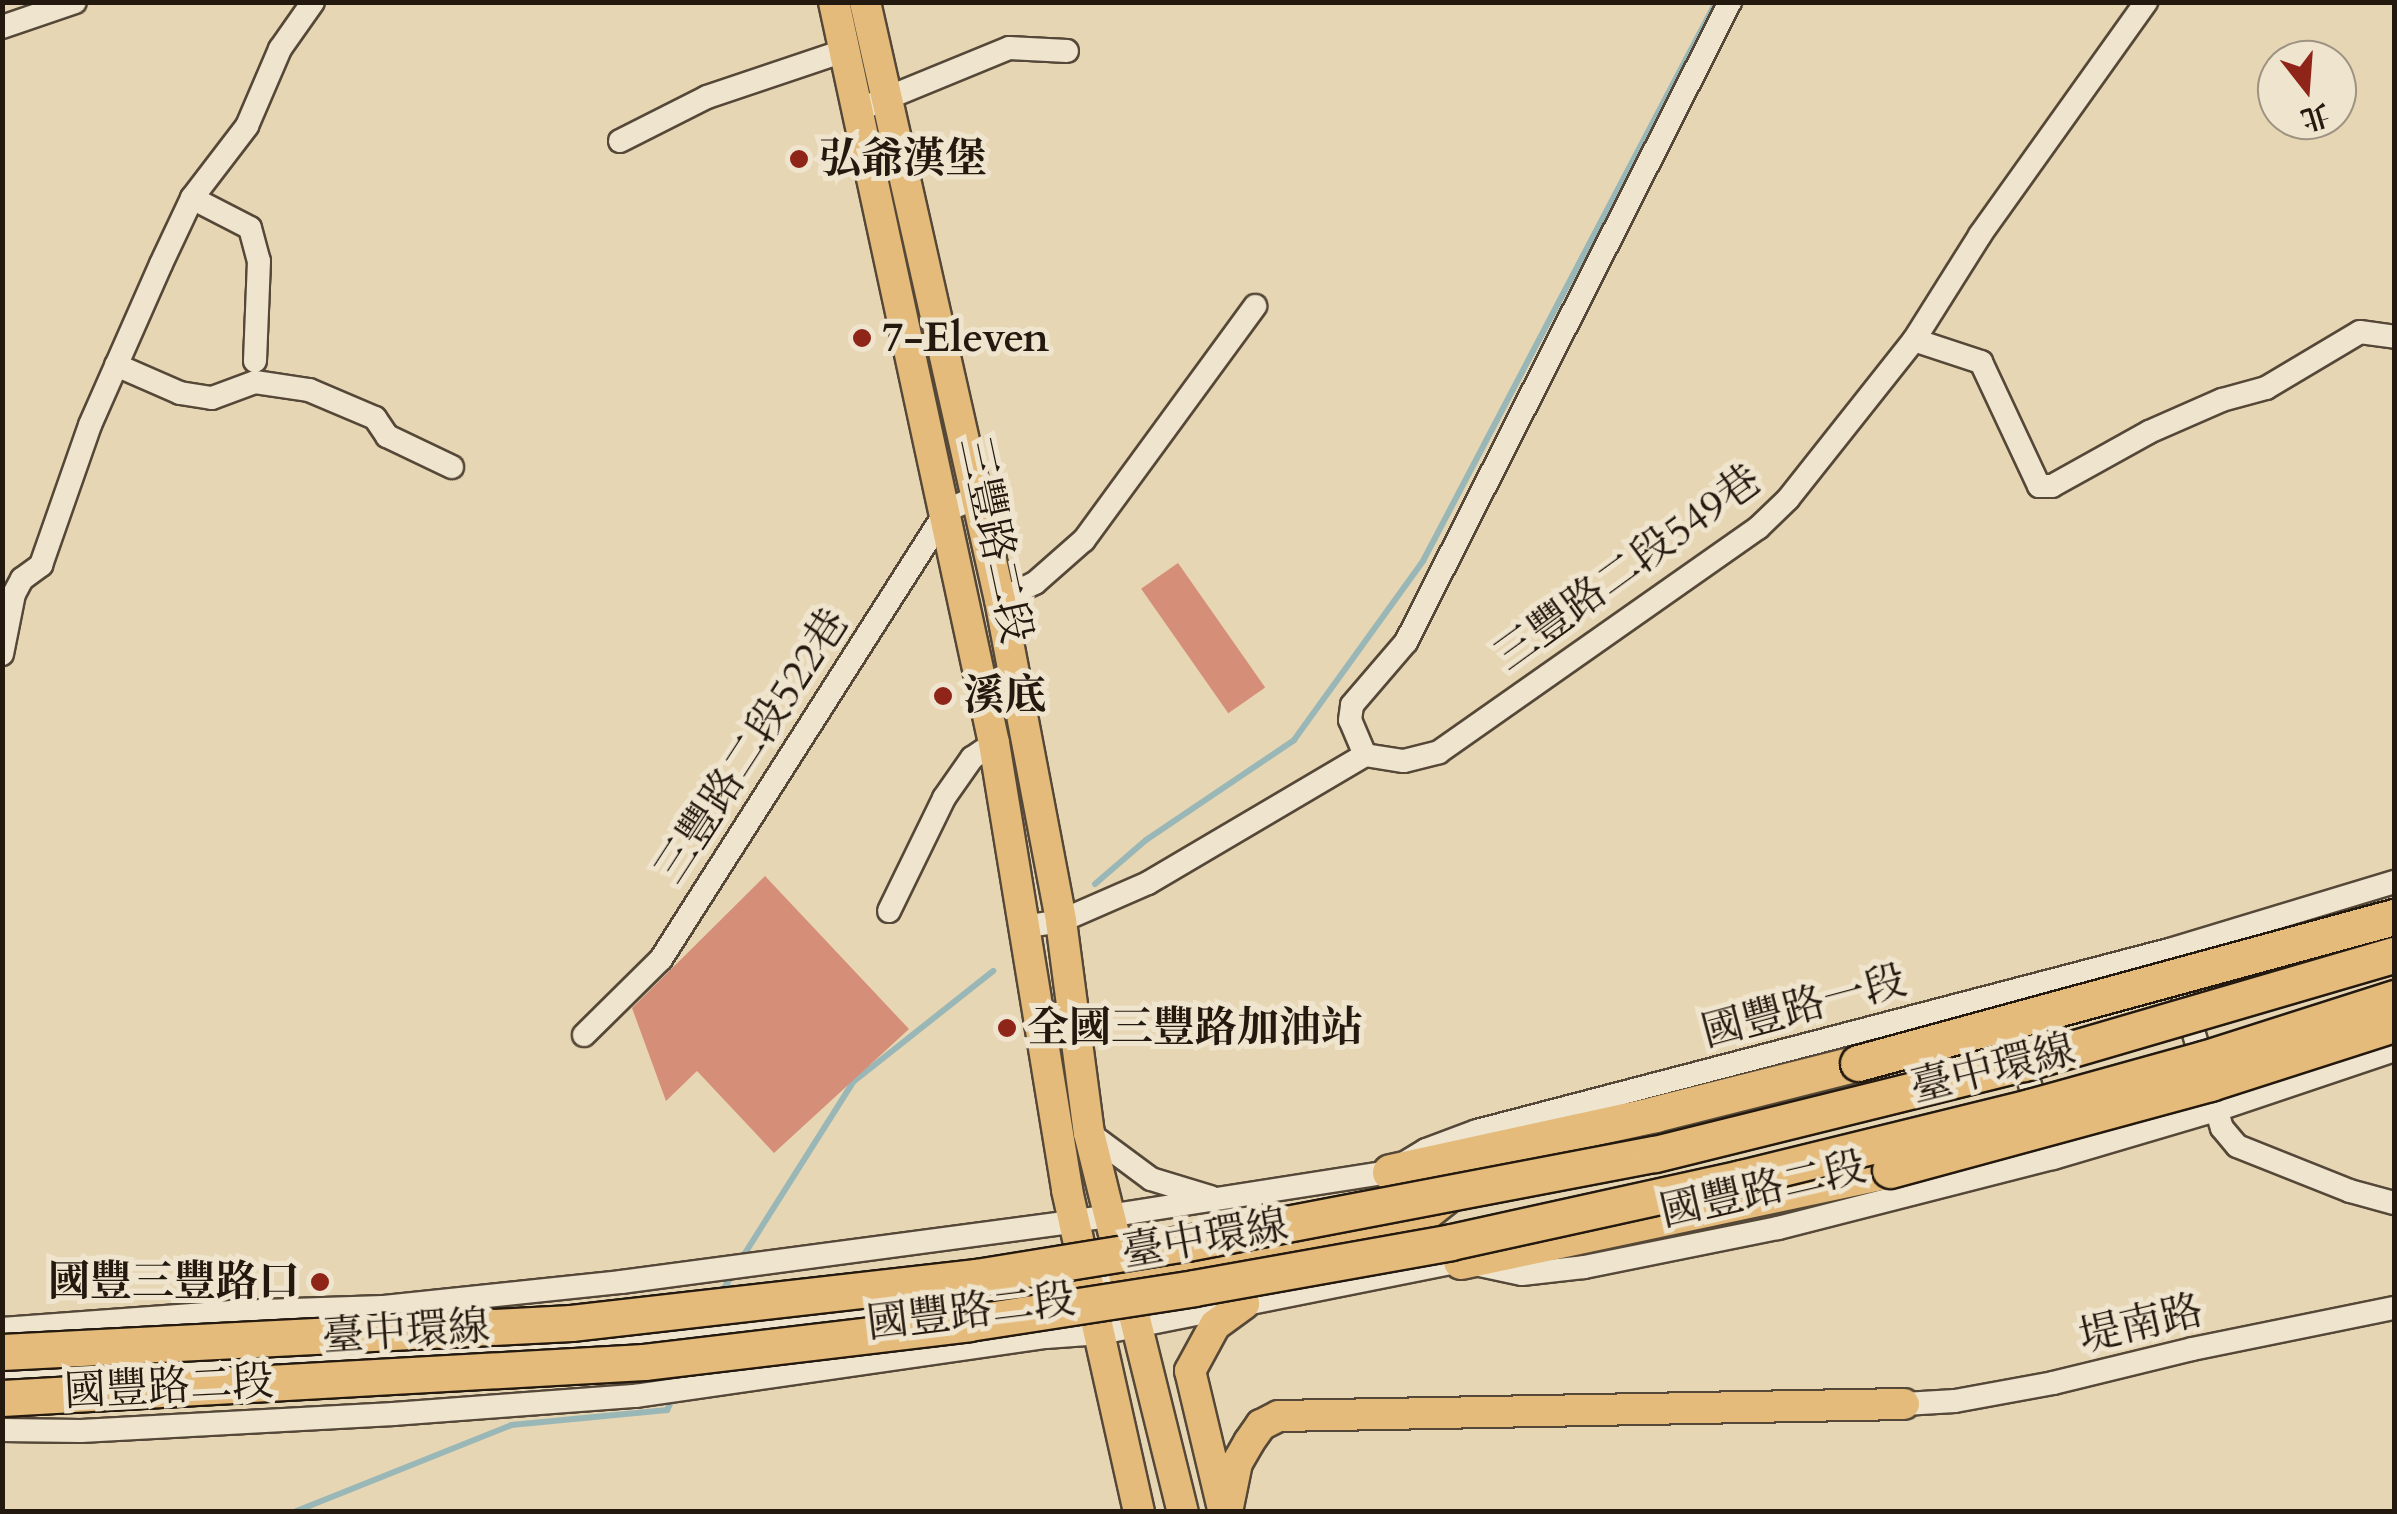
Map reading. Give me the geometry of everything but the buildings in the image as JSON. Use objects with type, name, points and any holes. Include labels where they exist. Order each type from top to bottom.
[{"type":"highway","points":[[1390,1172],[1858,1063],[2394,918]]},
{"type":"highway","name":"臺中環線","points":[[2,1352],[571,1323],[976,1277],[1187,1243],[1655,1154],[2024,1063],[2394,955]]},
{"type":"highway","name":"臺中環線","points":[[2,1398],[644,1362],[969,1323],[1194,1288],[1451,1242],[1741,1178],[2030,1107],[2202,1059],[2394,998]]},
{"type":"highway","points":[[1462,1261],[1890,1170],[2210,1083],[2394,1024]]},
{"type":"highway","points":[[1128,1278],[1402,1225],[1506,1148]]},
{"type":"main road","name":"三豐路二段","points":[[834,2],[844,51],[872,106],[978,497],[1060,921],[1090,1134],[1184,1512]]},
{"type":"main road","name":"三豐路二段","points":[[865,2],[872,106],[994,742],[1076,1221],[1139,1512]]},
{"type":"main road","points":[[1225,1512],[1190,1371],[1216,1325],[1244,1304]]},
{"type":"main road","points":[[1225,1512],[1237,1463],[1249,1442],[1270,1421],[1307,1414],[1370,1418],[1671,1406],[1904,1404]]},
{"type":"street","points":[[2,26],[75,2]]},
{"type":"street","points":[[2,654],[14,594],[22,580],[42,565],[116,366],[192,198],[248,126],[280,49],[314,2]]},
{"type":"street","points":[[1023,927],[1060,921],[1148,883],[1364,755],[1350,720],[1352,705],[1406,642],[1730,2]]},
{"type":"street","name":"三豐路二段549巷","points":[[1364,755],[1404,761],[1439,752],[1758,528],[1788,499],[1914,340],[1980,235],[2146,2]]},
{"type":"street","points":[[872,106],[1009,48],[1067,51]]},
{"type":"street","points":[[620,140],[706,98],[844,51]]},
{"type":"street","points":[[192,198],[250,228],[259,262],[255,361]]},
{"type":"street","points":[[1000,600],[1035,583],[1084,540],[1255,306]]},
{"type":"street","points":[[1914,340],[1981,362],[2040,486],[2052,486],[2183,417],[2266,388],[2360,332],[2394,337]]},
{"type":"street","points":[[116,366],[180,394],[212,398],[255,382],[309,390],[375,418],[387,436],[452,467]]},
{"type":"street","points":[[947,510],[978,497]]},
{"type":"street","name":"三豐路二段522巷","points":[[584,1034],[661,959],[947,510]]},
{"type":"street","points":[[890,911],[944,798],[972,758],[994,742]]},
{"type":"street","name":"國豐路一段","points":[[1234,1198],[1390,1172],[1426,1150],[1477,1131],[2169,950],[2394,882]]},
{"type":"street","points":[[2169,950],[2222,1128],[2237,1146],[2350,1191],[2394,1203]]},
{"type":"street","points":[[2002,994],[2053,1158]]},
{"type":"street","name":"國豐路二段","points":[[2,1430],[81,1431],[635,1396],[1046,1337],[1101,1334],[1462,1261],[1522,1274],[1584,1267],[1778,1228],[2053,1158],[2219,1109],[2394,1050]]},
{"type":"street","points":[[1090,1134],[1150,1179],[1204,1197],[1234,1198]]},
{"type":"street","name":"國豐路二段","points":[[2,1329],[232,1312],[383,1307],[586,1286],[1234,1198]]},
{"type":"street","points":[[2,1377],[54,1378],[592,1344],[958,1303],[1128,1278]]},
{"type":"street","points":[[586,1286],[592,1344]]},
{"type":"street","name":"堤南路","points":[[1904,1404],[1955,1401],[2053,1384],[2192,1348],[2394,1308]]},
{"type":"street","points":[[232,1312],[232,1366]]},
{"type":"street","points":[[50,1324],[54,1378]]},
{"type":"waterway","points":[[1095,884],[1146,840],[1294,740],[1423,561],[1716,2]]},
{"type":"waterway","points":[[740,1261],[853,1082],[993,971]]},
{"type":"waterway","points":[[720,1295],[734,1272]]},
{"type":"waterway","points":[[294,1512],[511,1425],[667,1410],[673,1398]]},
{"type":"place","name":"弘爺漢堡","points":[[799,159]]},
{"type":"place","name":"7-Eleven","points":[[862,338]]},
{"type":"place","name":"溪底","points":[[943,696]]},
{"type":"place","name":"全國三豐路加油站","points":[[1007,1028]]},
{"type":"place","name":"國豐三豐路口","points":[[320,1282]]}]
